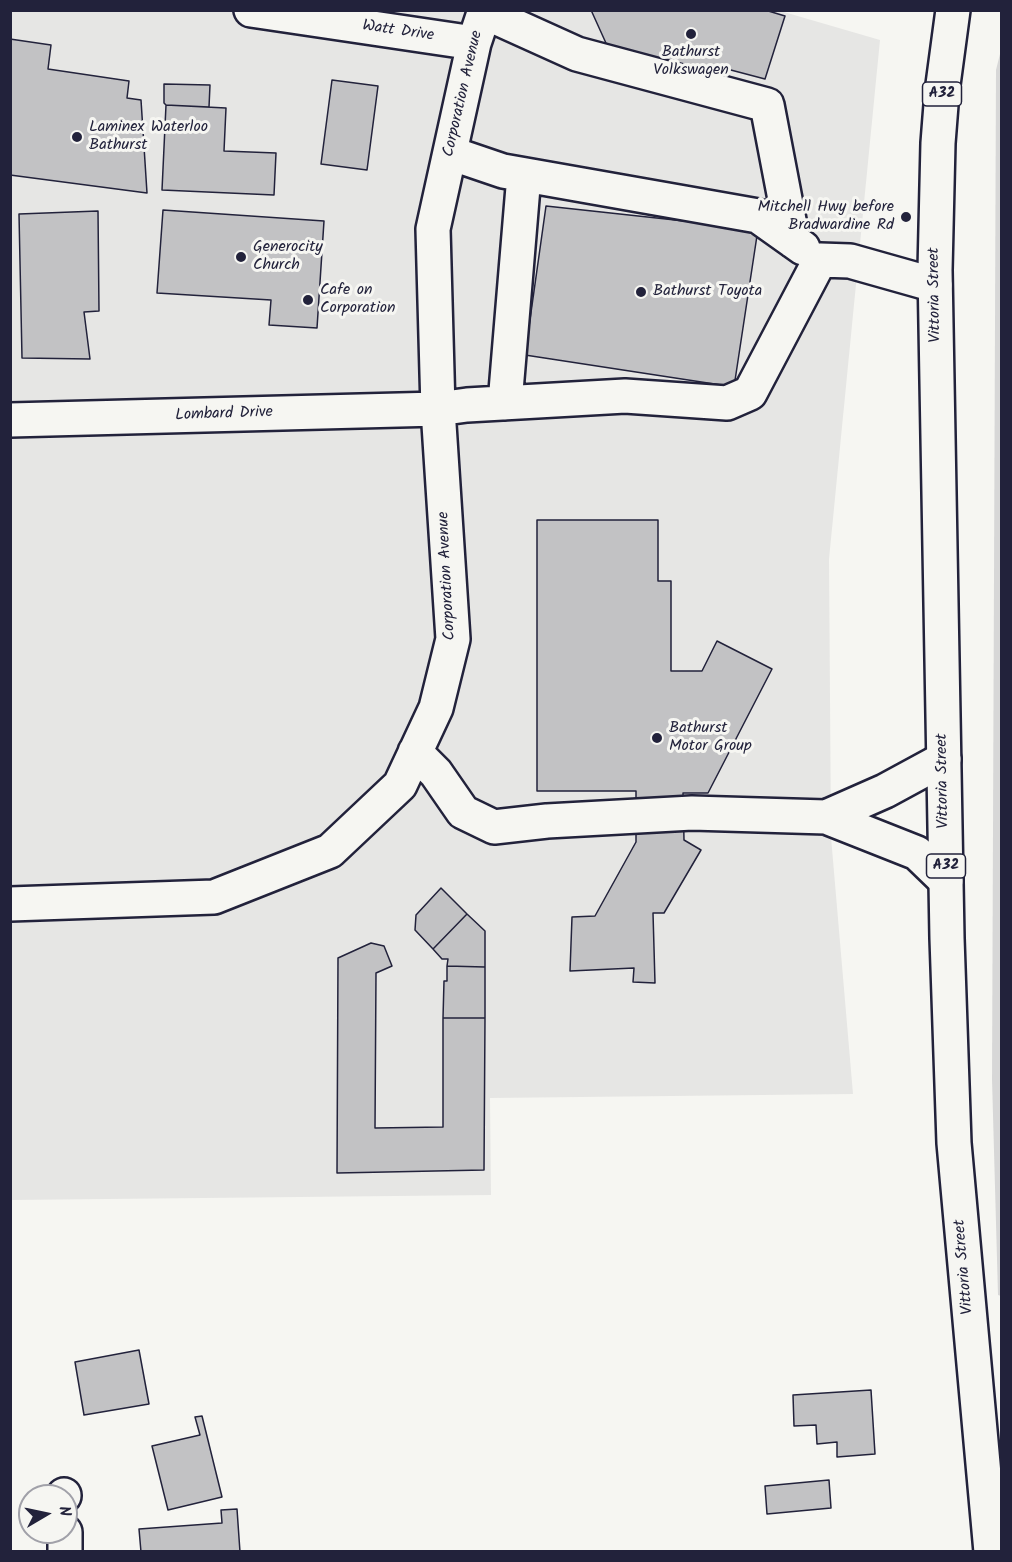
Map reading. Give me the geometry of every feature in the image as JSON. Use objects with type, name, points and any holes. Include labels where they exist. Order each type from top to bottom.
[{"type":"main road","name":"Watt Drive","points":[[251,10],[474,43]]},
{"type":"main road","name":"Vittoria Street","points":[[953,10],[938,143],[935,285],[949,1049],[954,1143],[991,1551]]},
{"type":"main road","name":"Corporation Avenue","points":[[10,904],[214,897],[330,850],[400,785],[436,708],[453,639],[438,409],[433,229],[474,43],[484,11]]},
{"type":"main road","points":[[484,11],[577,54],[767,105],[793,241]]},
{"type":"main road","points":[[450,153],[503,171],[758,216],[820,260],[850,261],[935,285]]},
{"type":"main road","points":[[505,403],[524,175]]},
{"type":"main road","name":"Lombard Drive","points":[[10,420],[438,409],[467,405],[626,396],[727,403],[750,393],[820,260]]},
{"type":"main road","points":[[415,752],[436,772],[463,812],[494,827],[547,821],[692,813],[826,817],[917,853],[946,881]]},
{"type":"main road","points":[[826,817],[885,791],[944,759]]},
{"type":"shaded area","points":[[777,10],[880,40],[829,559],[831,837],[853,1094],[490,1098],[491,1195],[11,1200],[10,11]]},
{"type":"shaded area","points":[[1001,50],[1001,1296],[998,1295],[992,1079],[996,70]]},
{"type":"building","name":"Bathurst Volkswagen","points":[[591,10],[765,10],[785,16],[765,79],[727,69],[725,83],[610,52]]},
{"type":"building","name":"Laminex Waterloo Bathurst","points":[[10,39],[51,45],[48,69],[129,81],[127,98],[141,100],[147,193],[10,175]]},
{"type":"building","points":[[332,80],[378,86],[367,170],[321,164]]},
{"type":"building","points":[[164,84],[210,85],[209,107],[166,105],[164,103]]},
{"type":"building","points":[[166,105],[226,108],[224,151],[276,153],[274,195],[162,190]]},
{"type":"building","name":"Bathurst Toyota","points":[[546,206],[758,229],[734,387],[525,355]]},
{"type":"building","name":"Generocity Church","points":[[163,210],[324,221],[317,328],[269,325],[271,300],[157,293]]},
{"type":"building","points":[[98,211],[99,311],[84,312],[90,359],[22,358],[19,214]]},
{"type":"building","points":[[537,520],[658,520],[658,581],[671,581],[671,671],[702,671],[717,641],[772,669],[708,793],[683,793],[684,840],[701,850],[664,913],[653,913],[655,983],[633,982],[634,968],[570,971],[572,917],[595,916],[636,842],[636,791],[537,791]]},
{"type":"building","points":[[441,888],[467,914],[433,949],[415,930],[416,915]]},
{"type":"building","points":[[467,914],[485,931],[485,967],[447,966],[448,959],[442,959],[433,949]]},
{"type":"building","points":[[371,943],[384,946],[392,966],[376,973],[375,1128],[443,1127],[443,1018],[485,1018],[484,1170],[337,1173],[338,958]]},
{"type":"building","points":[[447,966],[485,967],[485,1018],[443,1018],[444,981],[447,981]]},
{"type":"building","points":[[139,1350],[149,1404],[84,1415],[75,1362]]},
{"type":"building","points":[[871,1390],[875,1454],[837,1457],[837,1442],[817,1444],[816,1425],[794,1426],[793,1395]]},
{"type":"building","points":[[202,1416],[222,1497],[168,1510],[152,1446],[200,1435],[195,1417]]},
{"type":"building","points":[[829,1480],[831,1508],[767,1514],[765,1486]]},
{"type":"building","points":[[237,1509],[240,1552],[141,1552],[139,1529],[222,1523],[221,1510]]},
{"type":"place","name":"Bathurst Volkswagen","points":[[691,34]]},
{"type":"place","name":"Laminex Waterloo Bathurst","points":[[77,137]]},
{"type":"place","name":"Mitchell Hwy before Bradwardine Rd","points":[[906,217]]},
{"type":"place","name":"Generocity Church","points":[[241,257]]},
{"type":"place","name":"Bathurst Toyota","points":[[641,292]]},
{"type":"place","name":"Cafe on Corporation","points":[[308,300]]},
{"type":"place","name":"Bathurst Motor Group","points":[[657,738]]}]
